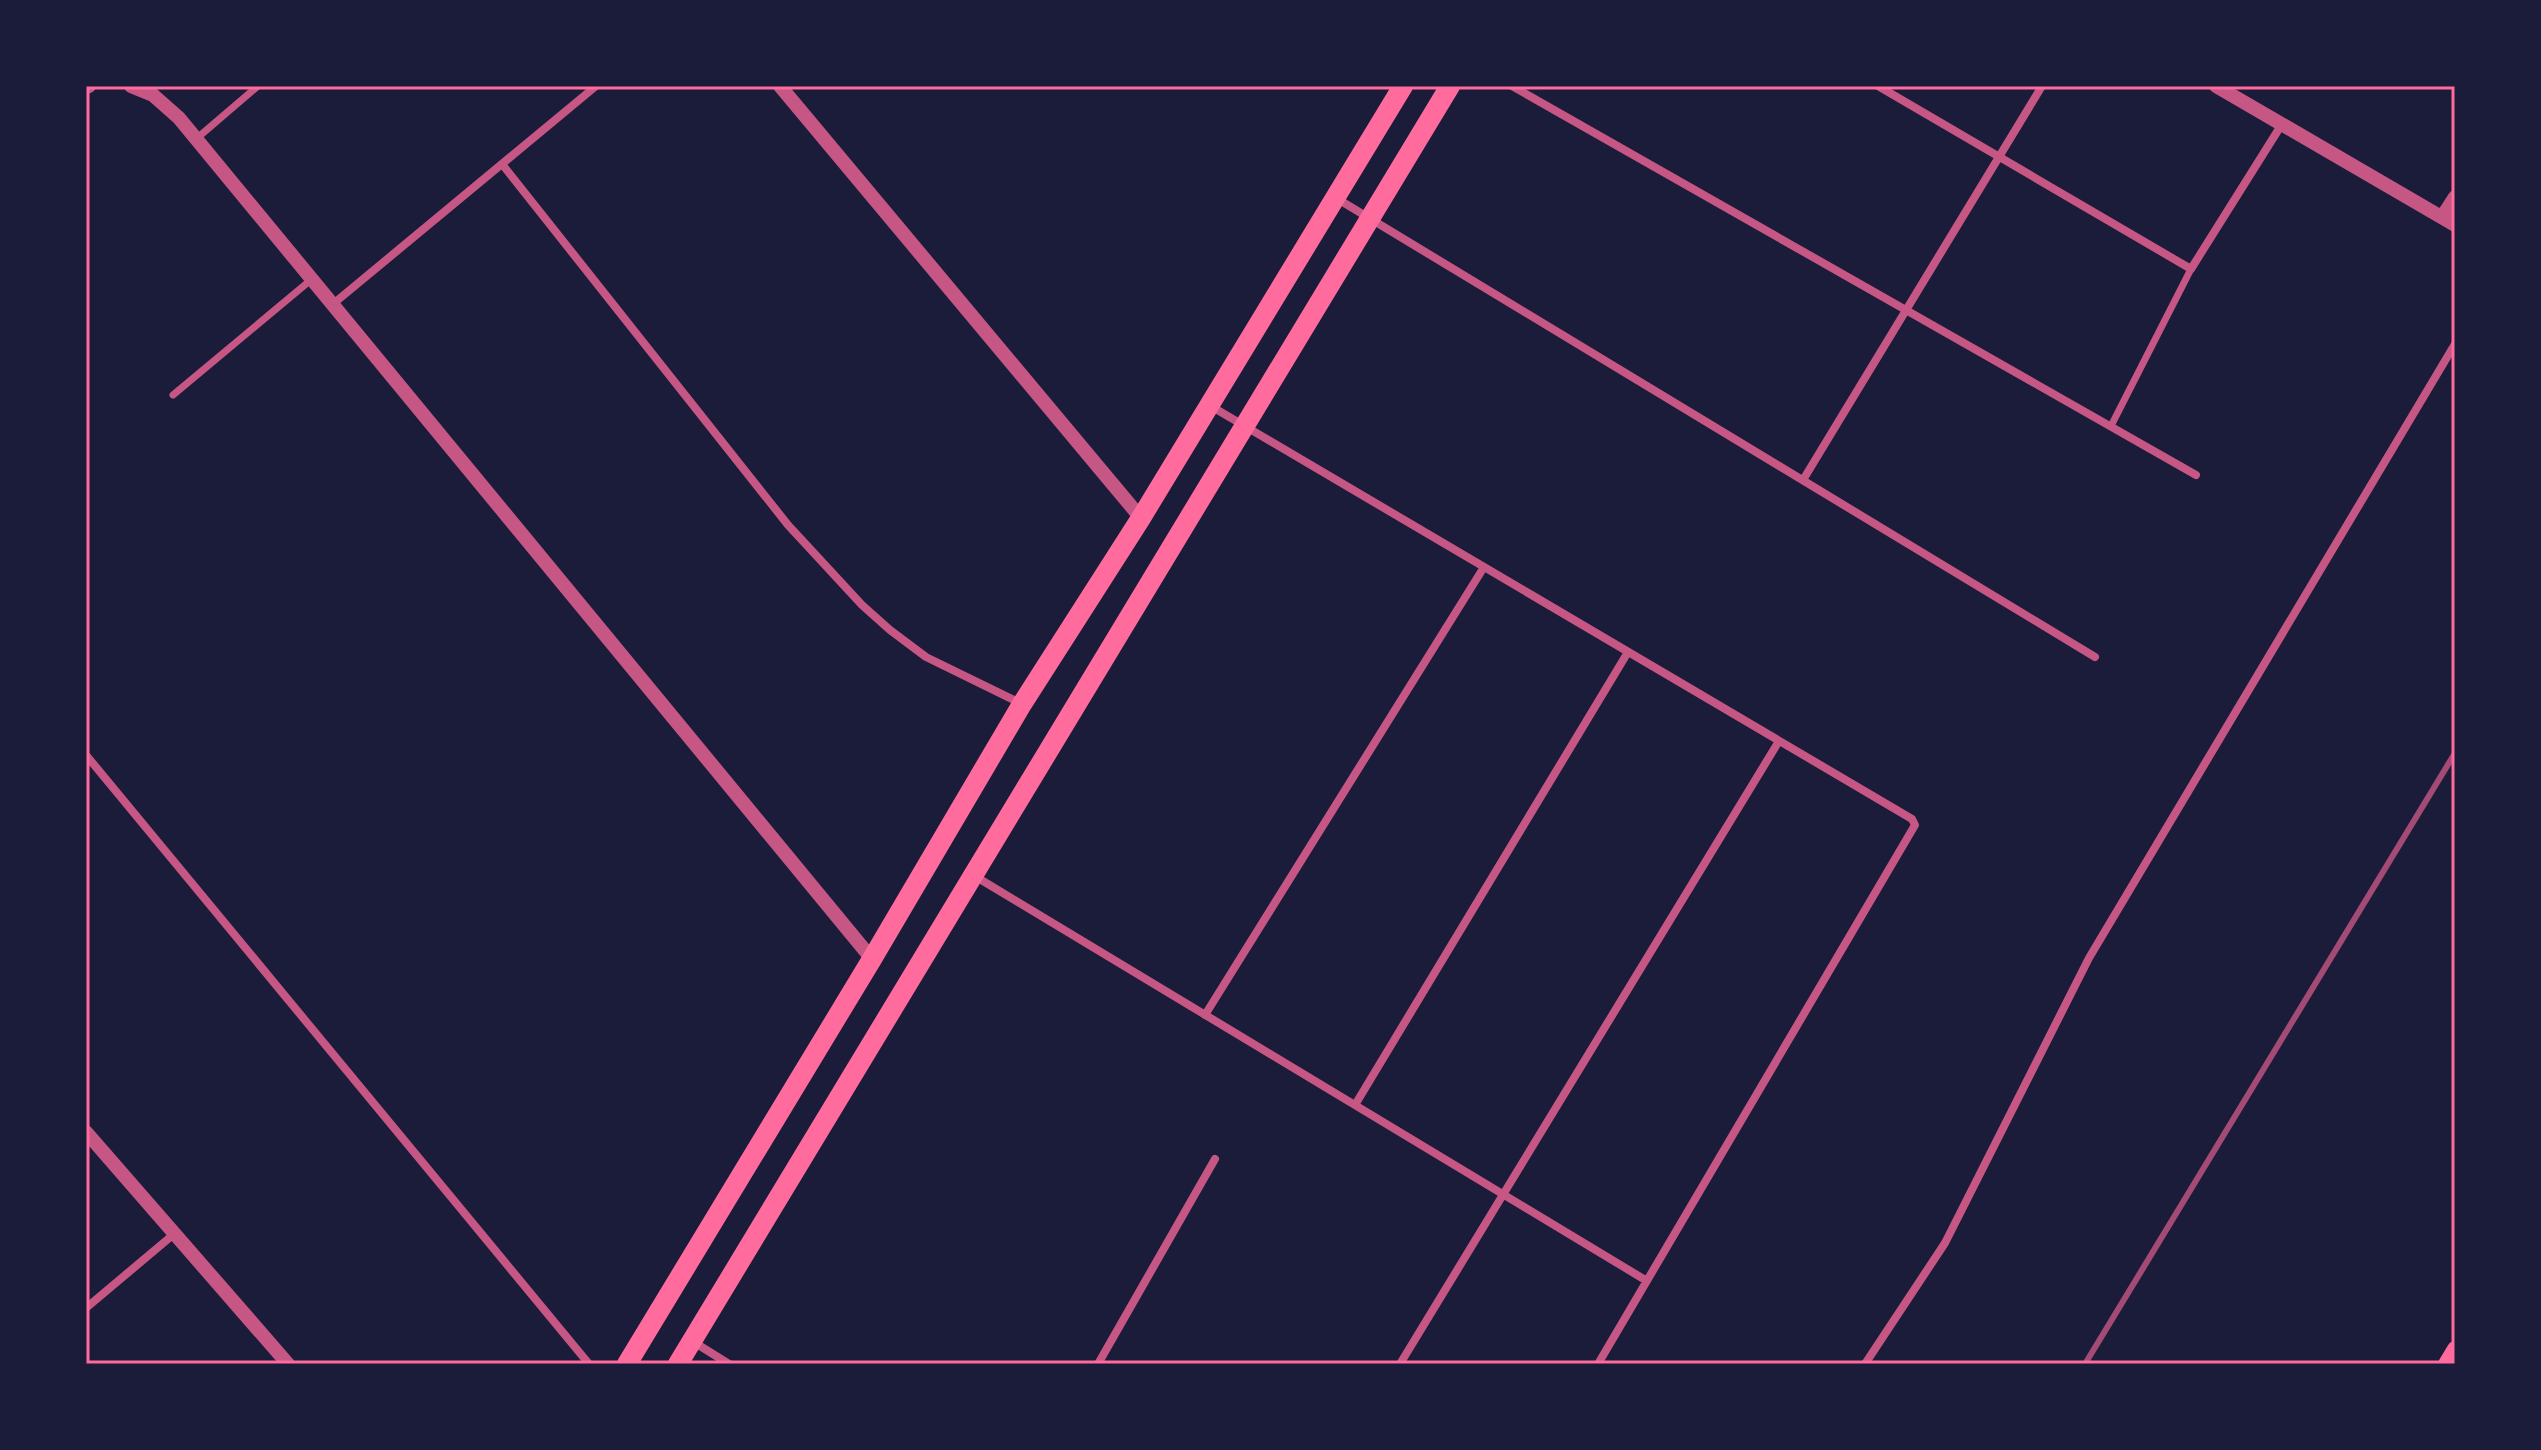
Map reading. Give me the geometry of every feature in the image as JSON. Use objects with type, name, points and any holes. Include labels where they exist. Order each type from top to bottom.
[{"type":"main road","points":[[627,1364],[1022,704],[1141,518],[1403,86]]},
{"type":"main road","points":[[678,1364],[1450,86]]},
{"type":"main road","points":[[2446,1364],[2455,1349]]},
{"type":"street","points":[[131,86],[153,95],[179,118],[872,959]]},
{"type":"street","points":[[196,139],[258,86]]},
{"type":"street","points":[[333,304],[596,86]]},
{"type":"street","points":[[780,86],[1141,518]]},
{"type":"street","points":[[1512,86],[2196,475]]},
{"type":"street","points":[[1878,86],[2191,269]]},
{"type":"street","points":[[1803,480],[2042,86]]},
{"type":"street","points":[[2216,86],[2449,221],[2455,197]]},
{"type":"street","points":[[2111,426],[2191,269],[2282,124]]},
{"type":"street","points":[[502,164],[788,525],[862,605],[926,657],[1022,704]]},
{"type":"street","points":[[1336,197],[2095,657]]},
{"type":"street","points":[[173,395],[312,279]]},
{"type":"street","points":[[1865,1364],[1945,1243],[2089,958],[2455,344]]},
{"type":"street","points":[[1208,404],[1912,819],[1915,825],[1598,1364]]},
{"type":"street","points":[[1205,1015],[1484,567]]},
{"type":"street","points":[[1355,1105],[1628,652]]},
{"type":"street","points":[[1400,1364],[1779,741]]},
{"type":"street","points":[[86,755],[589,1364]]},
{"type":"street","points":[[973,875],[1647,1281]]},
{"type":"street","points":[[86,1132],[288,1364]]},
{"type":"street","points":[[1098,1364],[1215,1159]]},
{"type":"street","points":[[86,1308],[174,1234]]},
{"type":"street","points":[[692,1340],[729,1364]]},
{"type":"railway","points":[[2085,1364],[2455,753]]}]
